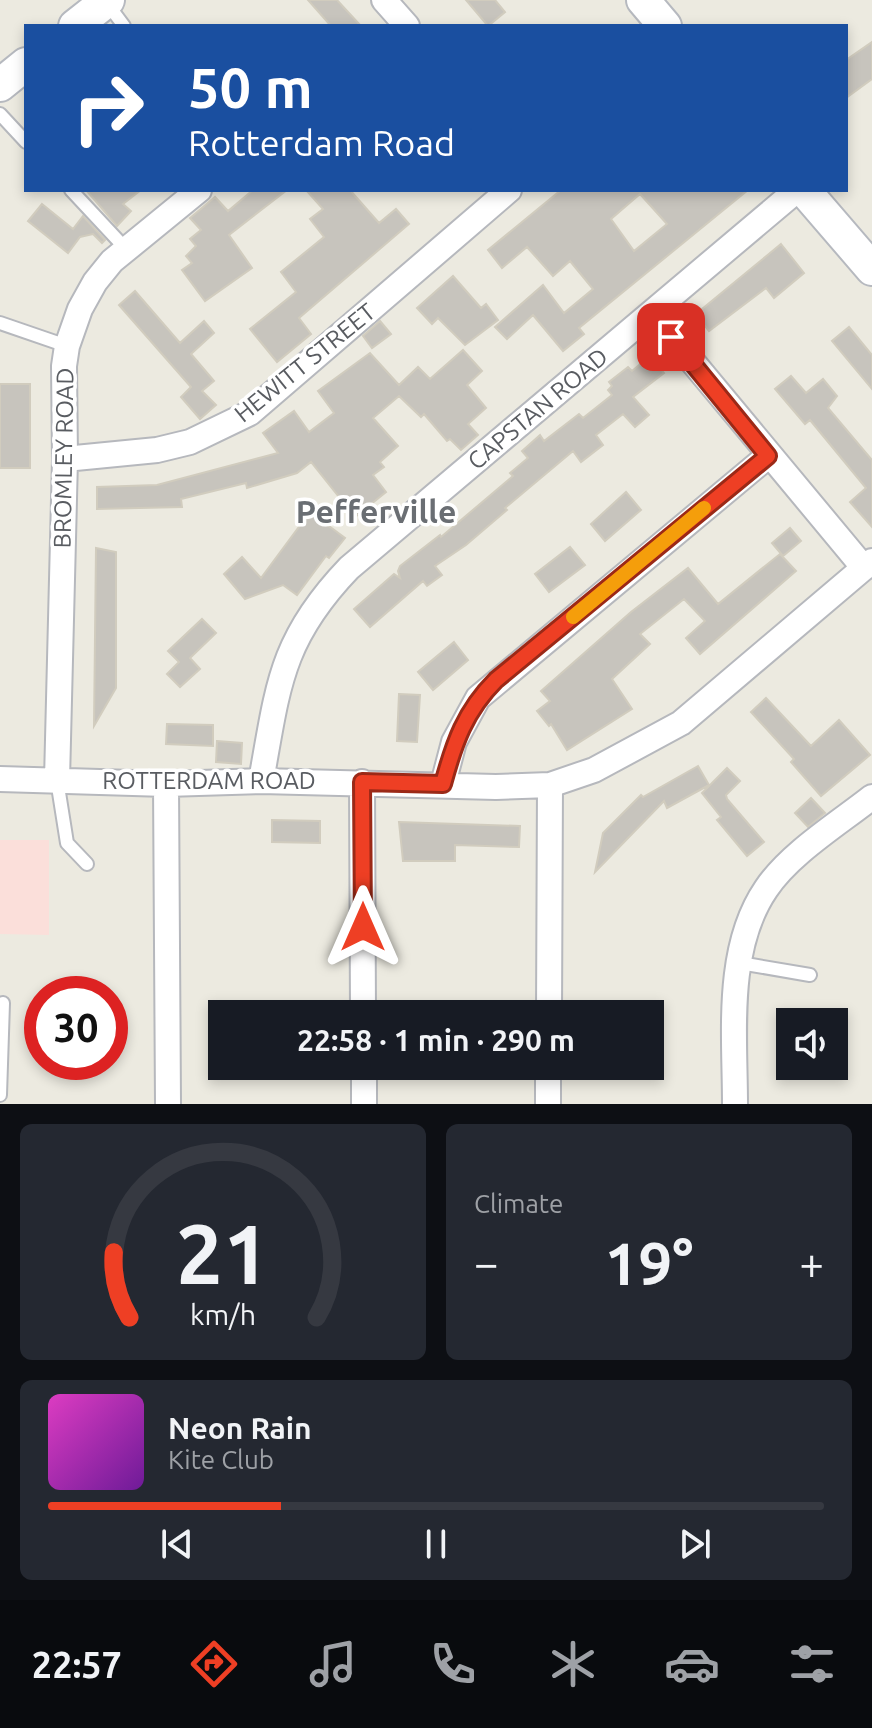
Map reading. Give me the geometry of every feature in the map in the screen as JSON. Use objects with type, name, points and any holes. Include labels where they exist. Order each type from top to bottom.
[{"type":"street","points":[[384,0],[405,24]]},
{"type":"street","points":[[643,0],[663,24]]},
{"type":"street","points":[[79,24],[113,9]]},
{"type":"street","points":[[0,85],[24,66]]},
{"type":"street","name":"BROMLEY ROAD","points":[[57,780],[65,459],[64,366],[67,346],[80,309],[95,282],[126,249],[197,192]]},
{"type":"street","name":"HEWITT STREET","points":[[65,459],[157,450],[190,442],[250,413],[507,192]]},
{"type":"street","name":"CAPSTAN ROAD","points":[[261,781],[277,688],[287,656],[298,633],[329,589],[349,568],[795,192]]},
{"type":"street","points":[[806,192],[872,269]]},
{"type":"street","points":[[652,313],[768,456],[868,564]]},
{"type":"street","points":[[443,784],[454,742],[465,718],[496,680],[768,456]]},
{"type":"street","name":"ROTTERDAM ROAD","points":[[0,779],[166,784],[261,781],[496,787],[550,785],[594,770],[681,723],[868,564]]},
{"type":"street","points":[[362,782],[363,1000]]},
{"type":"street","points":[[166,784],[168,1104]]},
{"type":"street","points":[[549,1000],[550,785]]},
{"type":"street","points":[[735,1104],[736,987],[753,914],[766,888],[785,867],[872,797]]},
{"type":"street","points":[[364,1080],[364,1104]]},
{"type":"street","points":[[548,1080],[548,1104]]},
{"type":"lane","points":[[0,114],[24,140]]},
{"type":"lane","points":[[73,192],[126,249]]},
{"type":"lane","points":[[0,323],[67,346]]},
{"type":"lane","points":[[57,780],[67,843],[87,864]]},
{"type":"lane","points":[[740,963],[810,975]]},
{"type":"lane","points":[[0,1095],[3,1003]]},
{"type":"shaded area","points":[[0,840],[49,840],[49,935],[0,934]]},
{"type":"building","points":[[308,0],[337,0],[359,24],[329,24]]},
{"type":"building","points":[[466,0],[495,0],[505,12],[486,24]]},
{"type":"building","points":[[872,42],[872,79],[848,97],[848,59]]},
{"type":"building","points":[[88,192],[138,192],[123,204],[131,211],[117,226]]},
{"type":"building","points":[[251,192],[284,192],[229,235],[252,268],[205,301],[182,270],[192,263],[186,256],[196,246],[190,239],[201,230],[190,218],[215,197],[228,211]]},
{"type":"building","points":[[308,192],[352,192],[379,223],[396,209],[409,224],[299,318],[311,334],[277,362],[250,329],[296,292],[281,272],[324,237],[310,219],[323,209]]},
{"type":"building","points":[[559,192],[746,192],[579,328],[584,334],[563,351],[533,315],[507,339],[495,327],[543,285],[564,313],[593,289],[570,261],[553,276],[527,247],[502,268],[488,250]],"holes":[[[640,194],[667,224],[634,251],[611,219]]]},
{"type":"building","points":[[42,204],[73,229],[83,216],[105,240],[102,243],[93,234],[80,237],[68,253],[28,221]]},
{"type":"building","points":[[781,244],[804,273],[774,298],[766,288],[709,331],[696,314]]},
{"type":"building","points":[[453,276],[481,308],[486,304],[498,320],[465,345],[438,318],[432,324],[417,308]]},
{"type":"building","points":[[135,291],[180,343],[204,321],[214,333],[191,354],[214,381],[202,391],[216,405],[200,419],[181,397],[191,387],[119,305]]},
{"type":"building","points":[[380,321],[391,334],[372,348],[363,336]]},
{"type":"building","points":[[849,327],[872,355],[872,389],[832,341]]},
{"type":"building","points":[[463,350],[482,371],[467,385],[486,408],[468,424],[478,435],[461,450],[450,439],[447,441],[424,414],[421,417],[399,396],[373,418],[398,446],[380,462],[384,467],[373,475],[386,492],[355,517],[311,462],[297,473],[247,488],[246,483],[181,499],[182,507],[97,509],[97,487],[157,485],[278,453],[263,433],[294,411],[309,432],[334,413],[318,391],[370,353],[399,385],[418,367],[430,379]]},
{"type":"building","points":[[650,356],[664,373],[633,397],[649,415],[635,427],[623,414],[596,435],[603,445],[581,462],[573,451],[466,545],[435,566],[442,575],[427,586],[423,581],[370,627],[354,609],[394,574],[400,578],[400,566],[441,537],[513,476],[510,473],[528,458],[522,451],[540,435],[544,441],[579,414],[583,418],[612,395],[608,390],[612,386],[609,382],[628,367],[632,371]]},
{"type":"building","points":[[791,376],[806,393],[823,379],[837,396],[828,408],[872,460],[872,527],[850,502],[866,488],[810,420],[805,424],[775,389]]},
{"type":"building","points":[[0,384],[30,384],[30,468],[0,468]]},
{"type":"building","points":[[626,492],[641,510],[605,541],[591,524]]},
{"type":"building","points":[[310,512],[345,538],[329,558],[326,556],[297,595],[283,585],[245,599],[224,574],[242,557],[261,578]]},
{"type":"building","points":[[790,528],[801,541],[783,556],[772,543]]},
{"type":"building","points":[[570,547],[585,565],[549,592],[535,574]]},
{"type":"building","points":[[96,548],[116,552],[116,688],[94,726]]},
{"type":"building","points":[[780,554],[796,571],[700,654],[686,638],[705,621],[684,599],[640,634],[650,644],[612,679],[632,709],[567,750],[551,724],[549,726],[537,711],[550,701],[541,691],[631,612],[688,568],[718,604]]},
{"type":"building","points":[[202,619],[216,633],[190,658],[200,669],[180,687],[167,674],[179,662],[168,651]]},
{"type":"building","points":[[454,642],[468,660],[433,690],[418,672]]},
{"type":"building","points":[[399,694],[420,695],[417,742],[397,741]]},
{"type":"building","points":[[766,698],[811,746],[839,720],[870,755],[821,796],[791,762],[794,759],[751,712]]},
{"type":"building","points":[[167,724],[213,725],[213,746],[166,744]]},
{"type":"building","points":[[217,741],[242,743],[241,764],[216,762]]},
{"type":"building","points":[[698,766],[709,785],[667,808],[664,801],[595,872],[603,833],[641,795],[643,797]]},
{"type":"building","points":[[727,768],[740,781],[726,795],[727,799],[764,842],[747,856],[717,820],[721,817],[702,793]]},
{"type":"building","points":[[811,798],[825,813],[808,827],[795,813]]},
{"type":"building","points":[[272,820],[320,821],[320,843],[272,842]]},
{"type":"building","points":[[399,822],[520,826],[519,847],[455,845],[455,861],[403,861]]},
{"type":"slow traffic","points":[[573,617],[704,508]]},
{"type":"district","name":"Pefferville","points":[[376,512]]},
{"type":"route","points":[[363,927],[362,782],[443,784],[454,742],[478,698],[768,456],[671,337]]}]
